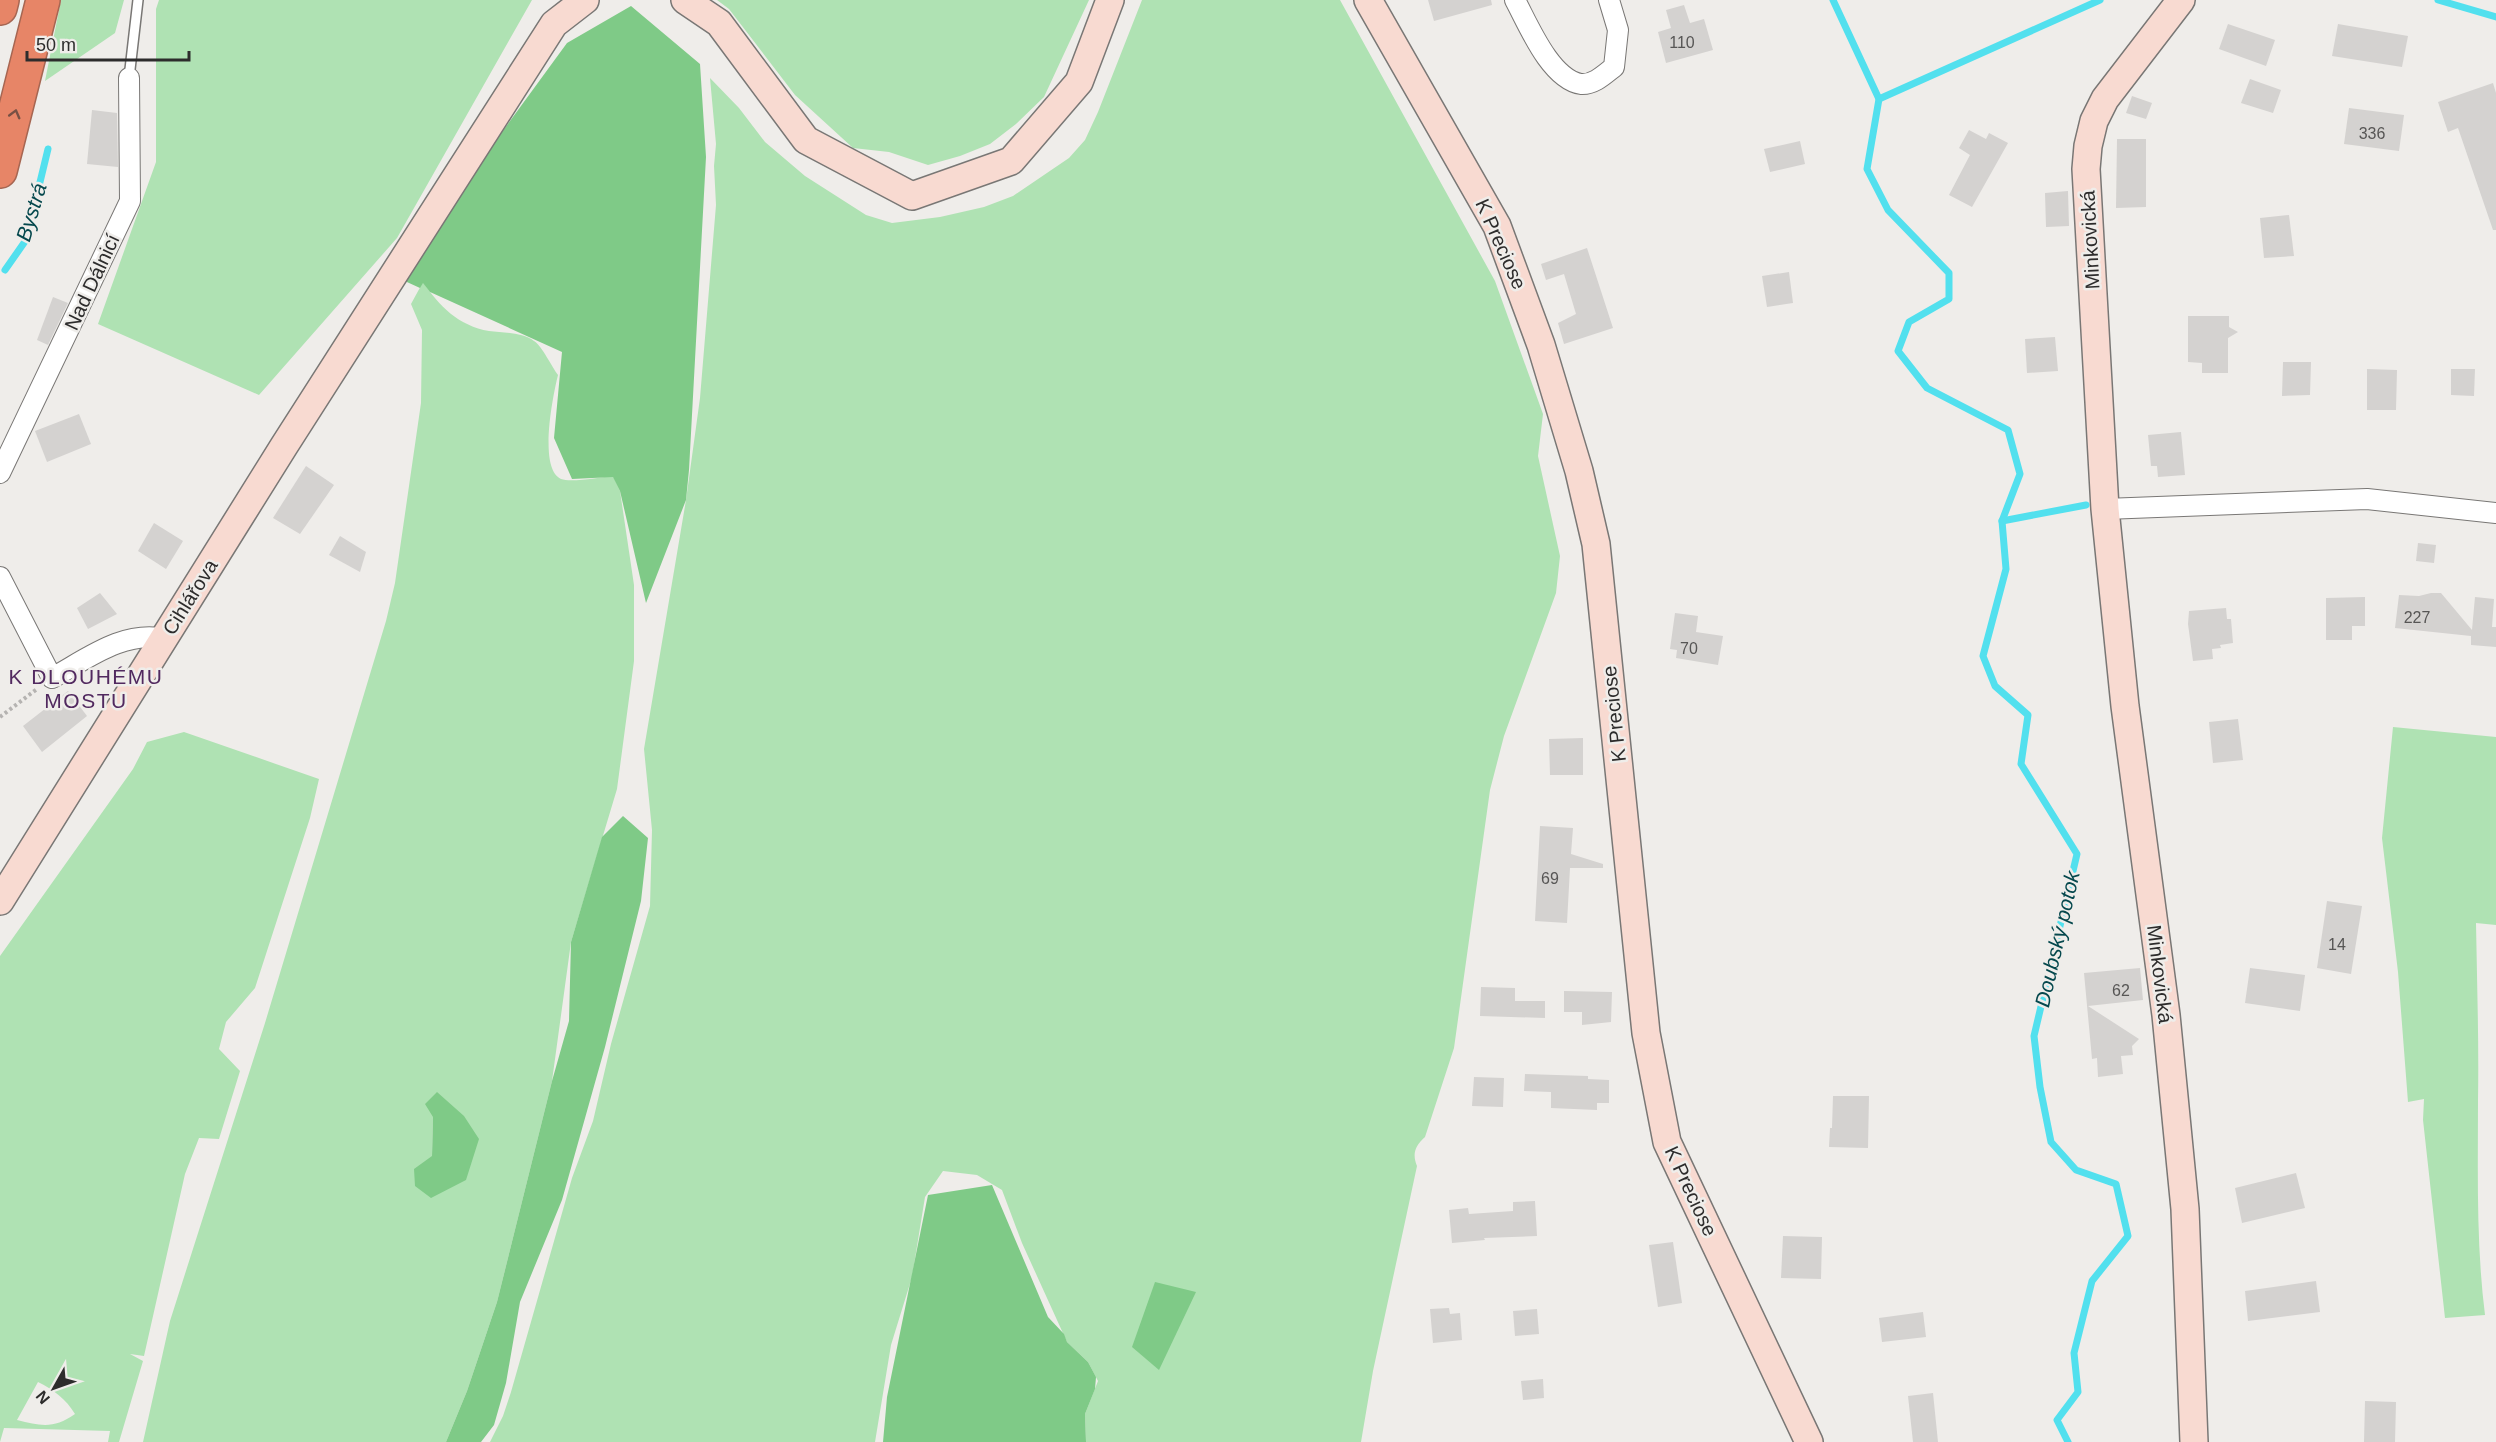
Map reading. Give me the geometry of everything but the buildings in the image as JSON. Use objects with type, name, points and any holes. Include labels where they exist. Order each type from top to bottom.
[{"type":"highway","points":[[0,8],[2,0]]},
{"type":"highway","points":[[0,171],[43,0]]},
{"type":"street","name":"Cihlářova","points":[[0,901],[284,446],[554,24],[585,0]]},
{"type":"street","points":[[685,0],[719,23],[806,140],[912,196],[1011,161],[1079,82],[1110,0]]},
{"type":"street","name":"K Preciose","points":[[1368,0],[1497,225],[1541,345],[1579,471],[1596,544],[1646,1033],[1667,1142],[1809,1442]]},
{"type":"street","points":[[1515,0],[1549,59],[1560,73],[1582,84],[1598,80],[1614,67],[1618,30],[1609,0]]},
{"type":"street","name":"Minkovická","points":[[2181,0],[2105,99],[2094,121],[2088,146],[2086,169],[2105,509],[2125,706],[2166,1015],[2185,1209],[2194,1442]]},
{"type":"street","name":"Nad Dálnicí","points":[[0,473],[130,201],[129,78]]},
{"type":"street","points":[[2105,509],[2367,499],[2496,513]]},
{"type":"street","points":[[0,578],[52,678],[127,638],[148,635],[165,639]]},
{"type":"lane","points":[[129,78],[138,0]]},
{"type":"path","points":[[0,717],[52,678]]},
{"type":"green space","points":[[61,0],[124,0],[115,33],[45,81]]},
{"type":"green space","points":[[159,0],[532,0],[397,238],[259,395],[98,324],[156,162],[156,9]]},
{"type":"green space","points":[[717,0],[1089,0],[1044,97],[1016,124],[990,144],[928,165],[889,152],[853,148],[795,95],[729,9]]},
{"type":"green space","points":[[1142,0],[1340,0],[1495,281],[1543,414],[1538,456],[1560,556],[1556,593],[1504,736],[1490,790],[1454,1048],[1425,1137],[1415,1150],[1417,1166],[1373,1371],[1361,1442],[1086,1442],[1085,1414],[1098,1381],[1088,1362],[1067,1342],[1022,1243],[1002,1190],[977,1175],[943,1171],[925,1197],[912,1277],[891,1345],[875,1442],[490,1442],[503,1416],[511,1392],[572,1178],[593,1121],[611,1044],[650,906],[652,830],[644,749],[686,500],[700,398],[716,205],[714,166],[716,144],[710,78],[739,108],[765,142],[805,176],[866,215],[892,223],[940,217],[984,207],[1013,196],[1069,158],[1085,140],[1098,112]]},
{"type":"green space","points":[[631,6],[700,64],[706,157],[686,500],[646,603],[620,491],[613,477],[572,479],[554,438],[562,352],[430,292],[423,283],[420,288],[396,277],[567,43]]},
{"type":"green space","points":[[423,282],[443,307],[468,325],[489,331],[524,336],[537,344],[558,375],[549,431],[550,461],[554,472],[561,479],[566,480],[613,476],[620,491],[634,585],[634,661],[617,789],[571,942],[552,1081],[497,1302],[467,1391],[446,1442],[143,1442],[170,1321],[265,1023],[386,621],[395,583],[421,403],[422,330],[411,304]],"holes":[[[433,1117],[466,1180],[432,1157]]]},
{"type":"green space","points":[[2393,727],[2496,737],[2496,925],[2476,923],[2478,1208],[2485,1315],[2445,1318],[2423,1120],[2424,1099],[2408,1102],[2398,972],[2382,838]]},
{"type":"green space","points":[[184,732],[319,779],[310,818],[255,988],[226,1022],[219,1049],[240,1071],[219,1139],[199,1138],[185,1174],[144,1356],[130,1354],[143,1361],[119,1442],[108,1442],[110,1431],[4,1428],[0,1442],[0,956],[133,769],[147,742]],"holes":[[[38,1382],[64,1399],[75,1414],[60,1422],[47,1425],[17,1420]]]},
{"type":"green space","points":[[623,816],[648,838],[641,901],[605,1047],[562,1200],[520,1302],[506,1383],[494,1425],[481,1442],[446,1442],[467,1391],[497,1302],[569,1021],[571,942],[602,837]]},
{"type":"green space","points":[[437,1092],[464,1116],[479,1139],[466,1180],[431,1198],[415,1186],[414,1169],[432,1156],[433,1117],[425,1104]]},
{"type":"green space","points":[[992,1185],[1048,1317],[1064,1334],[1067,1342],[1088,1362],[1096,1377],[1095,1389],[1085,1414],[1086,1442],[883,1442],[887,1397],[928,1195]]},
{"type":"green space","points":[[1155,1282],[1196,1292],[1159,1370],[1132,1347]]},
{"type":"waterway","name":"Doubský potok","points":[[1833,0],[1879,99],[1867,169],[1888,210],[1949,273],[1949,299],[1909,322],[1898,351],[1927,388],[2008,430],[2020,474],[2002,521],[2006,569],[1983,656],[1995,686],[2028,715],[2021,764],[2077,854],[2034,1036],[2040,1087],[2051,1142],[2076,1170],[2116,1184],[2128,1236],[2092,1281],[2074,1353],[2078,1392],[2057,1420],[2068,1442]]},
{"type":"waterway","points":[[1879,99],[2100,0]]},
{"type":"waterway","points":[[2438,0],[2496,17]]},
{"type":"waterway","name":"Bystrá","points":[[5,270],[26,240],[48,149]]},
{"type":"waterway","points":[[2002,521],[2086,505]]},
{"type":"district","name":"K DLOUHÉMU MOSTU","points":[[86,688]]}]
